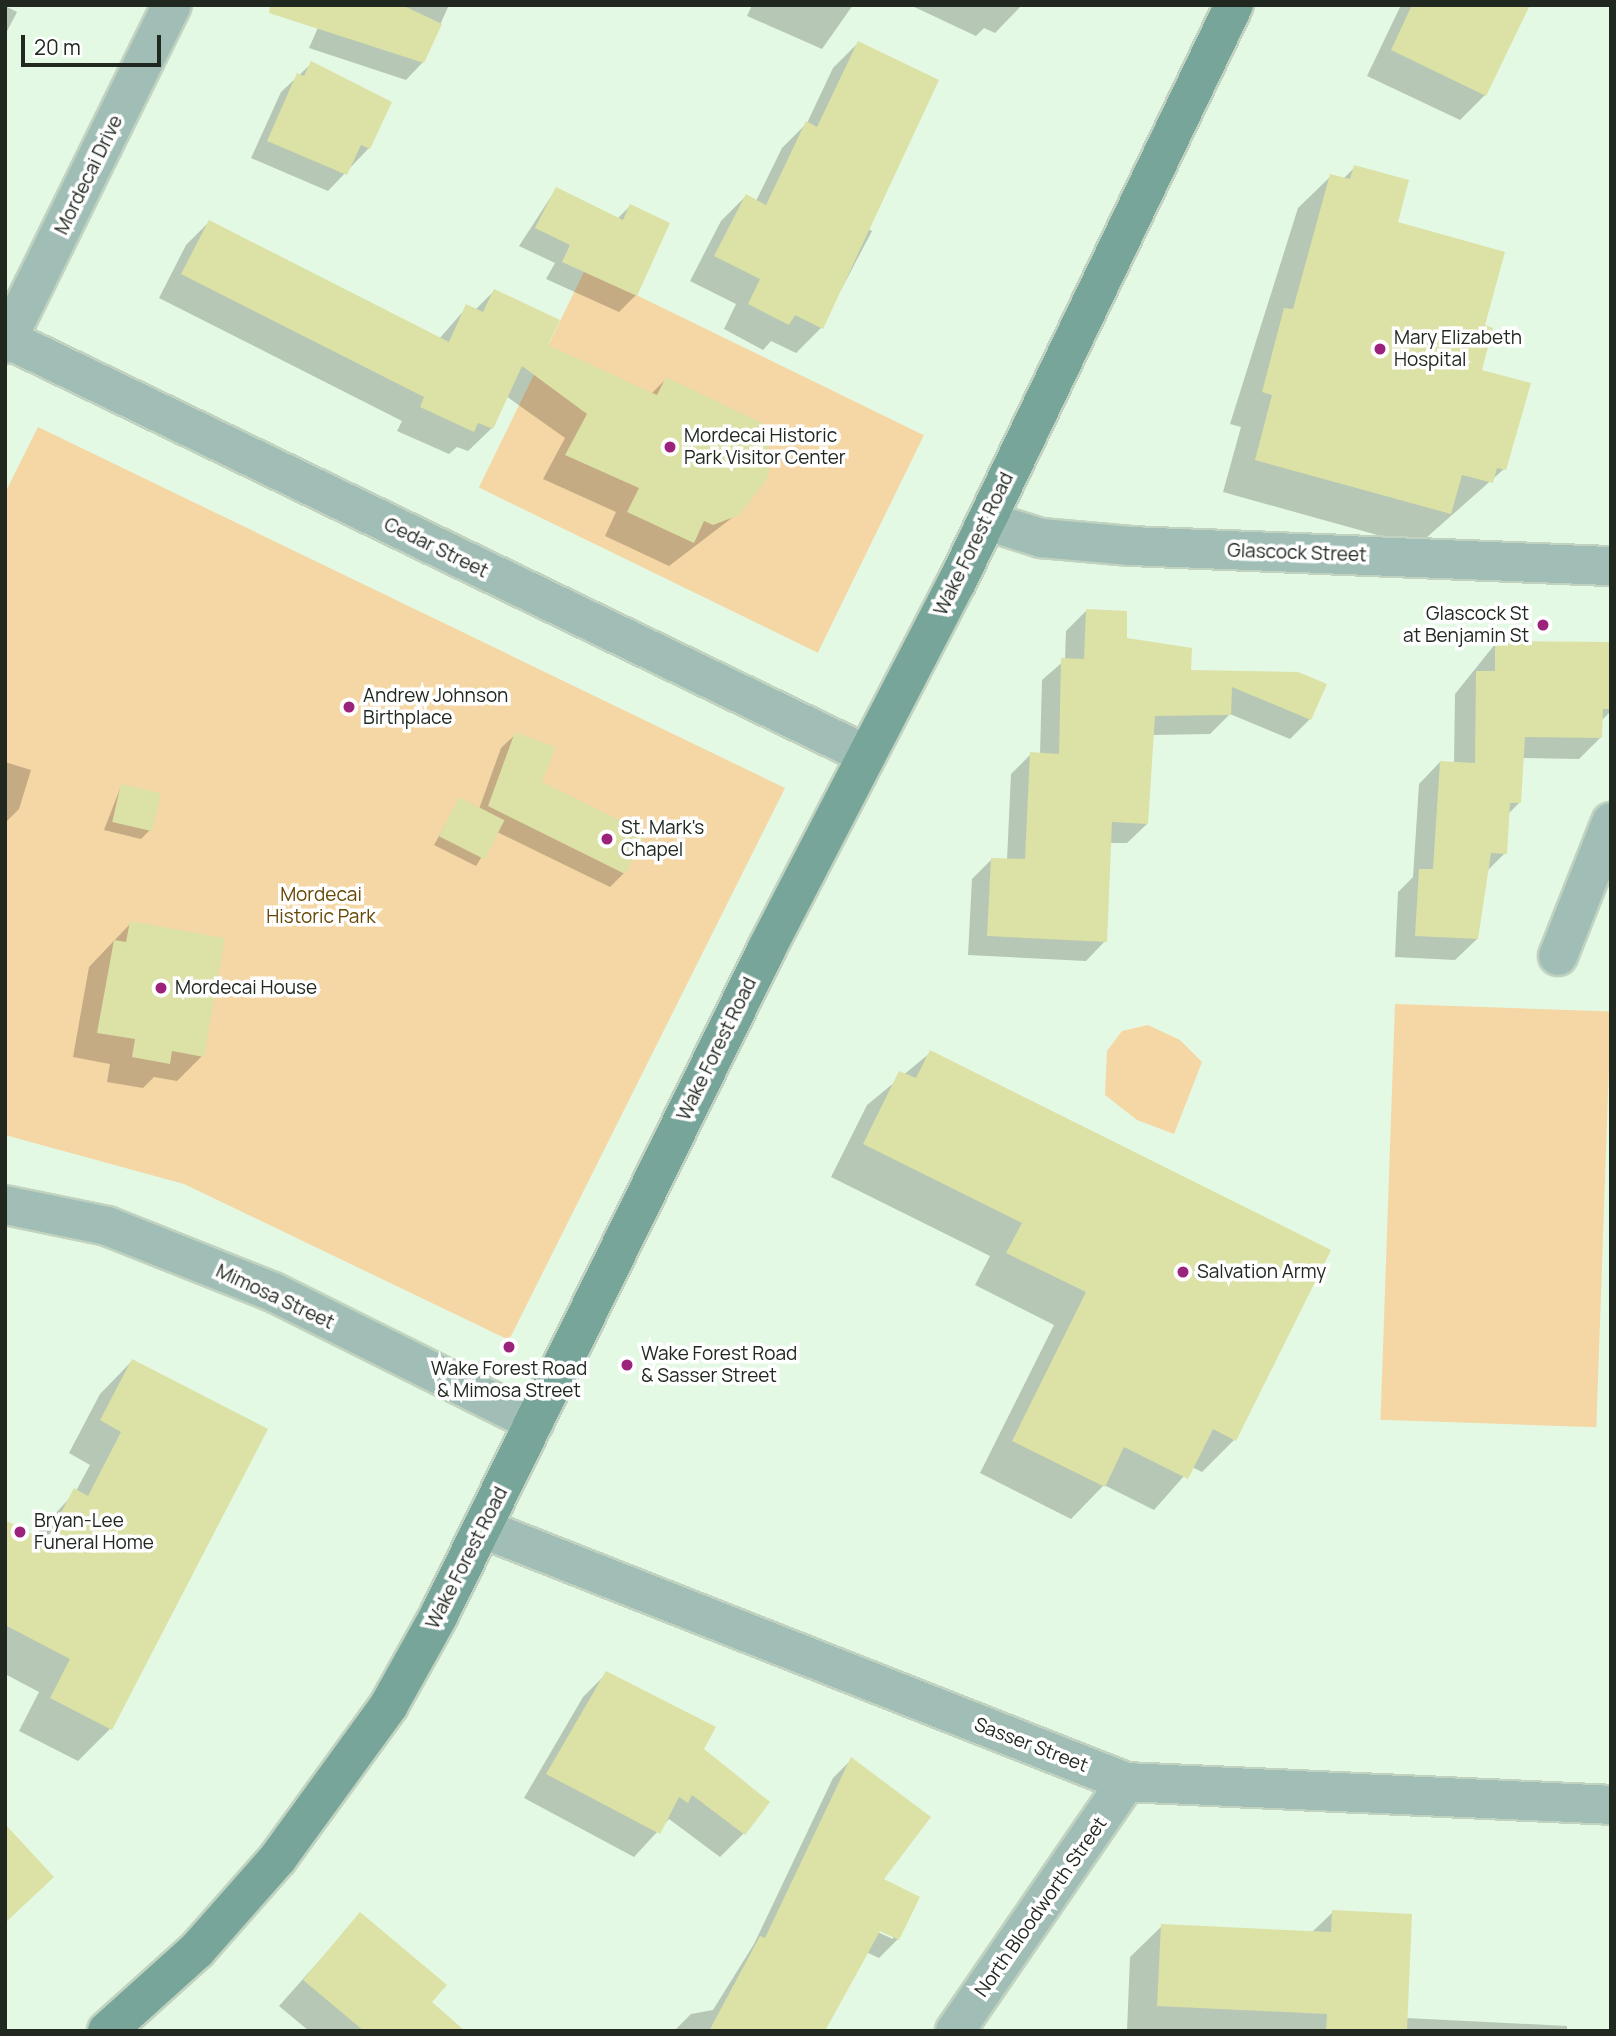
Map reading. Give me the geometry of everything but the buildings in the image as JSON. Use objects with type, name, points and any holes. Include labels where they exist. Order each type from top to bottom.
[{"type":"main road","name":"Wake Forest Road","points":[[107,2031],[197,1950],[278,1858],[388,1705],[484,1529],[534,1422],[865,754],[987,521],[1234,5]]},
{"type":"street","name":"Mordecai Drive","points":[[6,342],[172,5]]},
{"type":"street","name":"Cedar Street","points":[[6,342],[865,754]]},
{"type":"street","name":"Glascock Street","points":[[987,521],[1041,538],[1131,546],[1611,566]]},
{"type":"street","points":[[1558,956],[1611,822]]},
{"type":"street","name":"Mimosa Street","points":[[5,1205],[107,1226],[273,1292],[534,1422]]},
{"type":"street","name":"Sasser Street","points":[[484,1529],[1125,1783],[1611,1805]]},
{"type":"street","name":"North Bloodworth Street","points":[[955,2031],[1125,1783]]},
{"type":"green space","points":[[585,270],[924,435],[818,653],[479,488]]},
{"type":"green space","name":"Mordecai Historic Park","points":[[38,427],[785,788],[509,1340],[184,1184],[5,1135],[5,493]]},
{"type":"green space","points":[[1395,1004],[1611,1012],[1596,1427],[1380,1420]]},
{"type":"green space","points":[[1148,1025],[1180,1040],[1202,1062],[1174,1134],[1137,1120],[1105,1095],[1107,1051],[1122,1031]]},
{"type":"place","name":"Mary Elizabeth Hospital","points":[[1380,349]]},
{"type":"place","name":"Mordecai Historic Park Visitor Center","points":[[670,447]]},
{"type":"place","name":"Glascock St at Benjamin St","points":[[1543,625]]},
{"type":"place","name":"Andrew Johnson Birthplace","points":[[349,707]]},
{"type":"place","name":"St. Mark's Chapel","points":[[607,839]]},
{"type":"place","name":"Mordecai House","points":[[161,988]]},
{"type":"place","name":"Salvation Army","points":[[1183,1272]]},
{"type":"place","name":"Wake Forest Road & Mimosa Street","points":[[509,1347]]},
{"type":"place","name":"Wake Forest Road & Sasser Street","points":[[627,1365]]},
{"type":"place","name":"Bryan-Lee Funeral Home","points":[[20,1532]]}]
